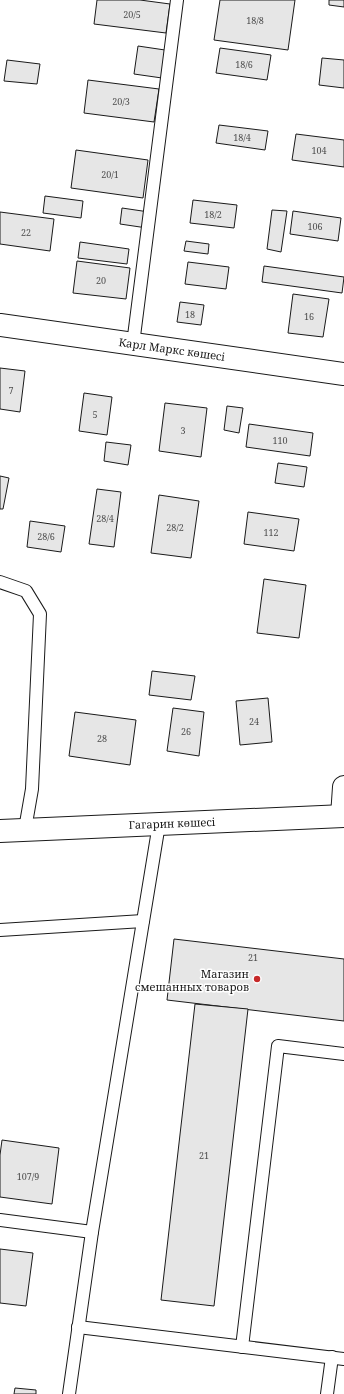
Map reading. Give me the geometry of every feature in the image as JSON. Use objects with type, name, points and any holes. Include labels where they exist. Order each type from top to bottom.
[{"type":"street","name":"Карл Маркс көшесі","points":[[0,325],[344,374]]},
{"type":"street","points":[[343,816],[344,787]]},
{"type":"street","name":"Гагарин көшесі","points":[[0,830],[343,816]]},
{"type":"lane","points":[[133,344],[177,0]]},
{"type":"lane","points":[[0,582],[26,591],[40,614],[32,789],[25,829]]},
{"type":"lane","points":[[69,1394],[92,1232],[159,824]]},
{"type":"lane","points":[[0,930],[143,922]]},
{"type":"lane","points":[[242,1347],[278,1046],[344,1054]]},
{"type":"lane","points":[[0,1220],[92,1232]]},
{"type":"lane","points":[[78,1327],[338,1358],[327,1394]]},
{"type":"building","points":[[97,0],[140,0],[170,4],[166,33],[94,24]]},
{"type":"building","points":[[220,0],[295,0],[288,50],[214,40]]},
{"type":"building","points":[[329,0],[344,0],[344,7],[329,5]]},
{"type":"building","points":[[138,46],[165,50],[162,78],[134,74]]},
{"type":"building","points":[[220,48],[271,55],[267,80],[216,73]]},
{"type":"building","points":[[322,58],[344,60],[344,88],[319,85]]},
{"type":"building","points":[[7,60],[40,64],[37,84],[4,81]]},
{"type":"building","points":[[88,80],[159,89],[154,122],[84,113]]},
{"type":"building","points":[[219,125],[268,131],[265,150],[216,143]]},
{"type":"building","points":[[296,134],[344,140],[344,167],[292,160]]},
{"type":"building","points":[[76,150],[148,160],[143,198],[71,188]]},
{"type":"building","points":[[45,196],[83,201],[81,218],[43,213]]},
{"type":"building","points":[[193,200],[237,205],[234,228],[190,223]]},
{"type":"building","points":[[122,208],[149,212],[147,228],[120,224]]},
{"type":"building","points":[[272,210],[287,211],[281,252],[267,249]]},
{"type":"building","points":[[293,211],[341,218],[338,241],[290,234]]},
{"type":"building","points":[[0,212],[54,219],[50,251],[0,244]]},
{"type":"building","points":[[186,241],[209,244],[208,254],[184,251]]},
{"type":"building","points":[[80,242],[129,249],[127,264],[78,258]]},
{"type":"building","points":[[77,261],[130,268],[126,299],[73,293]]},
{"type":"building","points":[[188,262],[229,267],[226,289],[185,284]]},
{"type":"building","points":[[264,266],[344,277],[342,293],[262,282]]},
{"type":"building","points":[[293,294],[329,299],[323,337],[288,333]]},
{"type":"building","points":[[180,302],[204,305],[201,325],[177,322]]},
{"type":"building","points":[[0,368],[25,371],[20,412],[0,409]]},
{"type":"building","points":[[84,393],[112,397],[107,435],[79,431]]},
{"type":"building","points":[[165,403],[207,408],[201,457],[159,451]]},
{"type":"building","points":[[227,406],[243,408],[239,433],[224,430]]},
{"type":"building","points":[[249,424],[313,433],[310,456],[246,447]]},
{"type":"building","points":[[106,442],[131,445],[128,465],[104,461]]},
{"type":"building","points":[[278,463],[307,467],[304,487],[275,483]]},
{"type":"building","points":[[0,476],[9,478],[3,509],[0,509]]},
{"type":"building","points":[[97,489],[121,492],[114,547],[89,544]]},
{"type":"building","points":[[159,495],[199,501],[191,558],[151,553]]},
{"type":"building","points":[[248,512],[299,519],[294,551],[244,544]]},
{"type":"building","points":[[30,521],[65,526],[61,552],[27,547]]},
{"type":"building","points":[[264,579],[306,585],[299,638],[257,633]]},
{"type":"building","points":[[152,671],[195,676],[191,700],[149,695]]},
{"type":"building","points":[[268,698],[272,742],[240,745],[236,701]]},
{"type":"building","points":[[173,708],[204,712],[199,756],[167,751]]},
{"type":"building","points":[[75,712],[136,720],[130,765],[69,756]]},
{"type":"building","name":"Магазин смешанных товаров","points":[[174,939],[344,959],[344,1021],[167,1000]]},
{"type":"building","points":[[195,1004],[248,1009],[214,1306],[161,1300]]},
{"type":"building","points":[[2,1140],[59,1148],[52,1204],[0,1197],[0,1155]]},
{"type":"building","points":[[0,1249],[33,1253],[26,1306],[0,1303]]},
{"type":"building","points":[[15,1388],[36,1390],[36,1394],[14,1394]]},
{"type":"place","name":"Магазин смешанных товаров","points":[[257,979]]}]
